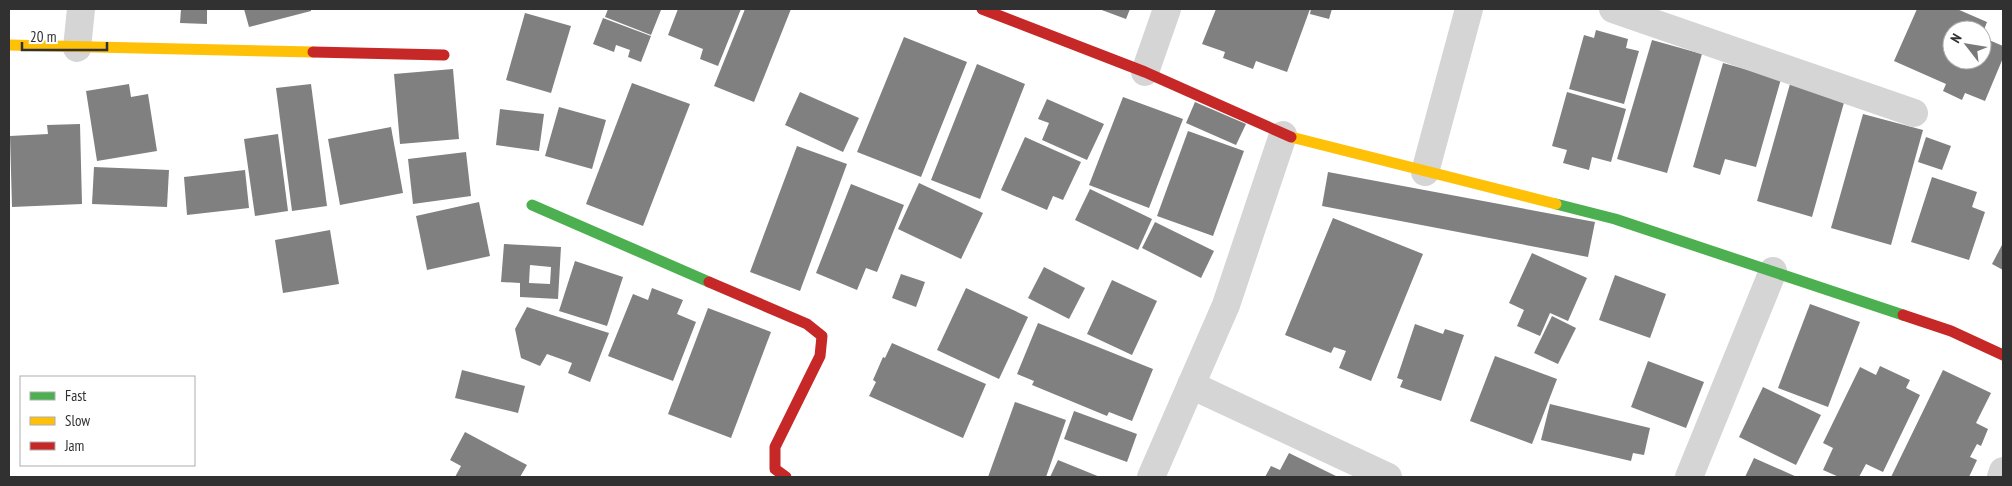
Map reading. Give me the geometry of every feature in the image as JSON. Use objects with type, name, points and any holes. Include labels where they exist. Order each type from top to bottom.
[{"type":"street","points":[[77,48],[81,9]]},
{"type":"street","points":[[982,9],[1146,72],[1282,135],[1615,219],[1951,331],[2003,355]]},
{"type":"street","points":[[1146,72],[1167,9]]},
{"type":"street","points":[[1425,172],[1469,9]]},
{"type":"street","points":[[1613,9],[1914,113]]},
{"type":"street","points":[[9,45],[444,55]]},
{"type":"street","points":[[1151,477],[1226,305],[1282,135]]},
{"type":"street","points":[[532,205],[808,324],[822,336],[820,356],[775,447],[775,469],[786,477]]},
{"type":"street","points":[[1689,477],[1773,271]]},
{"type":"street","points":[[1191,385],[1388,477]]},
{"type":"street","points":[[2001,477],[2003,471]]},
{"type":"building","points":[[181,9],[207,9],[207,24],[180,23]]},
{"type":"building","points":[[244,9],[311,9],[311,11],[249,27]]},
{"type":"building","points":[[608,9],[661,10],[651,35],[605,17]]},
{"type":"building","points":[[678,9],[741,9],[718,66],[700,59],[703,49],[668,35]]},
{"type":"building","points":[[745,9],[791,9],[754,102],[714,86]]},
{"type":"building","points":[[1099,9],[1130,9],[1126,19]]},
{"type":"building","points":[[1216,9],[1310,9],[1287,72],[1256,61],[1253,69],[1223,58],[1225,52],[1202,44]]},
{"type":"building","points":[[1311,9],[1332,9],[1329,19],[1310,14]]},
{"type":"building","points":[[1917,9],[1957,9],[1982,20],[1942,20],[1942,70],[1992,70],[1992,41],[2003,46],[2003,58],[1985,101],[1965,93],[1962,100],[1943,91],[1946,84],[1894,61]]},
{"type":"building","points":[[525,13],[571,26],[551,93],[506,80]]},
{"type":"building","points":[[603,18],[651,36],[641,62],[628,57],[630,50],[616,45],[614,52],[593,44]]},
{"type":"building","points":[[1596,30],[1628,39],[1626,48],[1639,51],[1624,104],[1569,89],[1584,35],[1594,38]]},
{"type":"building","points":[[904,37],[967,62],[921,177],[857,152]]},
{"type":"building","points":[[1652,40],[1702,54],[1667,173],[1617,159]]},
{"type":"building","points":[[1723,63],[1781,79],[1756,167],[1725,159],[1720,175],[1693,167]]},
{"type":"building","points":[[977,64],[1025,84],[980,199],[931,180]]},
{"type":"building","points":[[453,69],[459,139],[400,144],[394,74]]},
{"type":"building","points":[[632,83],[690,104],[643,226],[586,204]]},
{"type":"building","points":[[129,84],[131,97],[148,94],[157,151],[97,161],[86,91]]},
{"type":"building","points":[[311,84],[327,206],[292,211],[276,88]]},
{"type":"building","points":[[1790,84],[1845,99],[1812,217],[1757,201]]},
{"type":"building","points":[[800,92],[859,118],[843,152],[785,125]]},
{"type":"building","points":[[1567,92],[1626,109],[1611,162],[1592,157],[1589,170],[1563,163],[1567,150],[1552,146]]},
{"type":"building","points":[[1123,97],[1183,119],[1149,208],[1089,185]]},
{"type":"building","points":[[1047,99],[1104,124],[1087,160],[1042,140],[1049,123],[1038,119]]},
{"type":"building","points":[[1195,102],[1246,124],[1236,145],[1186,123]]},
{"type":"building","points":[[559,107],[606,120],[592,169],[545,156]]},
{"type":"building","points":[[500,109],[544,114],[539,151],[496,145]]},
{"type":"building","points":[[1863,114],[1923,130],[1891,245],[1831,228]]},
{"type":"building","points":[[80,124],[82,204],[12,207],[10,136],[48,134],[47,125]]},
{"type":"building","points":[[391,127],[403,193],[340,205],[328,139]]},
{"type":"building","points":[[1188,131],[1244,151],[1213,236],[1157,216]]},
{"type":"building","points":[[278,134],[288,211],[255,216],[244,139]]},
{"type":"building","points":[[1025,137],[1081,162],[1063,200],[1053,196],[1047,210],[1001,190]]},
{"type":"building","points":[[1926,137],[1951,146],[1942,170],[1918,162]]},
{"type":"building","points":[[797,146],[847,164],[800,291],[750,272]]},
{"type":"building","points":[[466,152],[471,196],[413,204],[408,159]]},
{"type":"building","points":[[94,167],[169,170],[167,207],[92,204]]},
{"type":"building","points":[[245,170],[249,208],[187,215],[184,177]]},
{"type":"building","points":[[1328,172],[1595,222],[1588,257],[1322,206]]},
{"type":"building","points":[[1932,177],[1977,192],[1972,207],[1985,212],[1969,260],[1911,242]]},
{"type":"building","points":[[919,183],[983,213],[961,259],[898,229]]},
{"type":"building","points":[[851,184],[904,205],[877,272],[866,268],[857,290],[816,273]]},
{"type":"building","points":[[1090,189],[1152,219],[1138,250],[1075,220]]},
{"type":"building","points":[[479,202],[490,256],[427,270],[416,216]]},
{"type":"building","points":[[1333,218],[1423,254],[1371,381],[1339,368],[1346,351],[1334,347],[1331,353],[1285,335]]},
{"type":"building","points":[[1155,222],[1214,251],[1201,278],[1142,248]]},
{"type":"building","points":[[330,230],[339,284],[283,293],[275,240]]},
{"type":"building","points":[[2003,243],[2003,270],[1992,264]]},
{"type":"building","points":[[504,244],[561,247],[558,299],[520,297],[520,283],[501,282]],"holes":[[[530,265],[551,267],[550,284],[529,283]]]},
{"type":"building","points":[[1532,253],[1587,278],[1568,321],[1550,313],[1540,336],[1517,326],[1524,310],[1509,303]]},
{"type":"building","points":[[575,261],[623,277],[607,326],[559,311]]},
{"type":"building","points":[[1044,267],[1085,288],[1069,319],[1028,298]]},
{"type":"building","points":[[901,274],[925,282],[916,307],[892,298]]},
{"type":"building","points":[[1615,275],[1666,294],[1650,338],[1599,320]]},
{"type":"building","points":[[1112,280],[1157,301],[1132,355],[1087,334]]},
{"type":"building","points":[[652,288],[683,300],[677,314],[696,322],[673,381],[608,356],[633,294],[648,300]]},
{"type":"building","points":[[966,288],[1028,317],[999,379],[937,350]]},
{"type":"building","points":[[1810,304],[1860,322],[1828,407],[1778,388]]},
{"type":"building","points":[[527,307],[609,333],[590,382],[568,373],[572,363],[547,354],[540,366],[521,358],[515,329]]},
{"type":"building","points":[[708,308],[771,332],[731,438],[668,414]]},
{"type":"building","points":[[1552,316],[1576,328],[1558,364],[1534,353]]},
{"type":"building","points":[[1038,323],[1153,369],[1132,421],[1109,412],[1107,416],[1032,385],[1034,381],[1017,374]]},
{"type":"building","points":[[1415,324],[1443,334],[1445,329],[1464,335],[1441,401],[1400,387],[1403,380],[1397,378]]},
{"type":"building","points":[[892,343],[986,384],[963,438],[869,396],[876,382],[873,380],[883,357],[885,358]]},
{"type":"building","points":[[1495,356],[1557,379],[1532,444],[1470,421]]},
{"type":"building","points":[[1648,361],[1704,382],[1686,428],[1631,407]]},
{"type":"building","points":[[1880,366],[1910,380],[1906,388],[1920,395],[1883,472],[1866,464],[1859,477],[1839,477],[1823,470],[1833,448],[1823,443],[1860,367],[1876,375]]},
{"type":"building","points":[[462,370],[525,386],[518,413],[455,398]]},
{"type":"building","points":[[1943,370],[1991,393],[1976,423],[1988,429],[1981,446],[1977,444],[1970,457],[1977,460],[1969,477],[1891,477]]},
{"type":"building","points":[[1763,387],[1821,415],[1796,465],[1739,437]]},
{"type":"building","points":[[1015,402],[1066,420],[1046,477],[988,477]]},
{"type":"building","points":[[1550,404],[1650,428],[1644,455],[1633,453],[1631,461],[1541,440]]},
{"type":"building","points":[[1074,411],[1137,434],[1127,462],[1064,439]]},
{"type":"building","points":[[465,432],[527,465],[520,477],[455,477],[461,466],[450,460]]},
{"type":"building","points":[[1289,453],[1338,477],[1265,477],[1271,466],[1280,470]]},
{"type":"building","points":[[1754,458],[1797,477],[1745,477]]},
{"type":"building","points":[[1058,460],[1100,477],[1050,477]]},
{"type":"traffic: fast","points":[[1556,204],[1615,219],[1903,315]]},
{"type":"traffic: fast","points":[[532,205],[709,282]]},
{"type":"traffic: slow","points":[[9,45],[313,52]]},
{"type":"traffic: slow","points":[[1291,137],[1556,204]]},
{"type":"traffic: jam","points":[[982,9],[1145,72],[1291,137]]},
{"type":"traffic: jam","points":[[313,52],[444,55]]},
{"type":"traffic: jam","points":[[709,282],[807,324],[822,336],[820,356],[775,447],[775,469],[786,477]]},
{"type":"traffic: jam","points":[[1903,315],[1951,331],[2003,355]]}]
